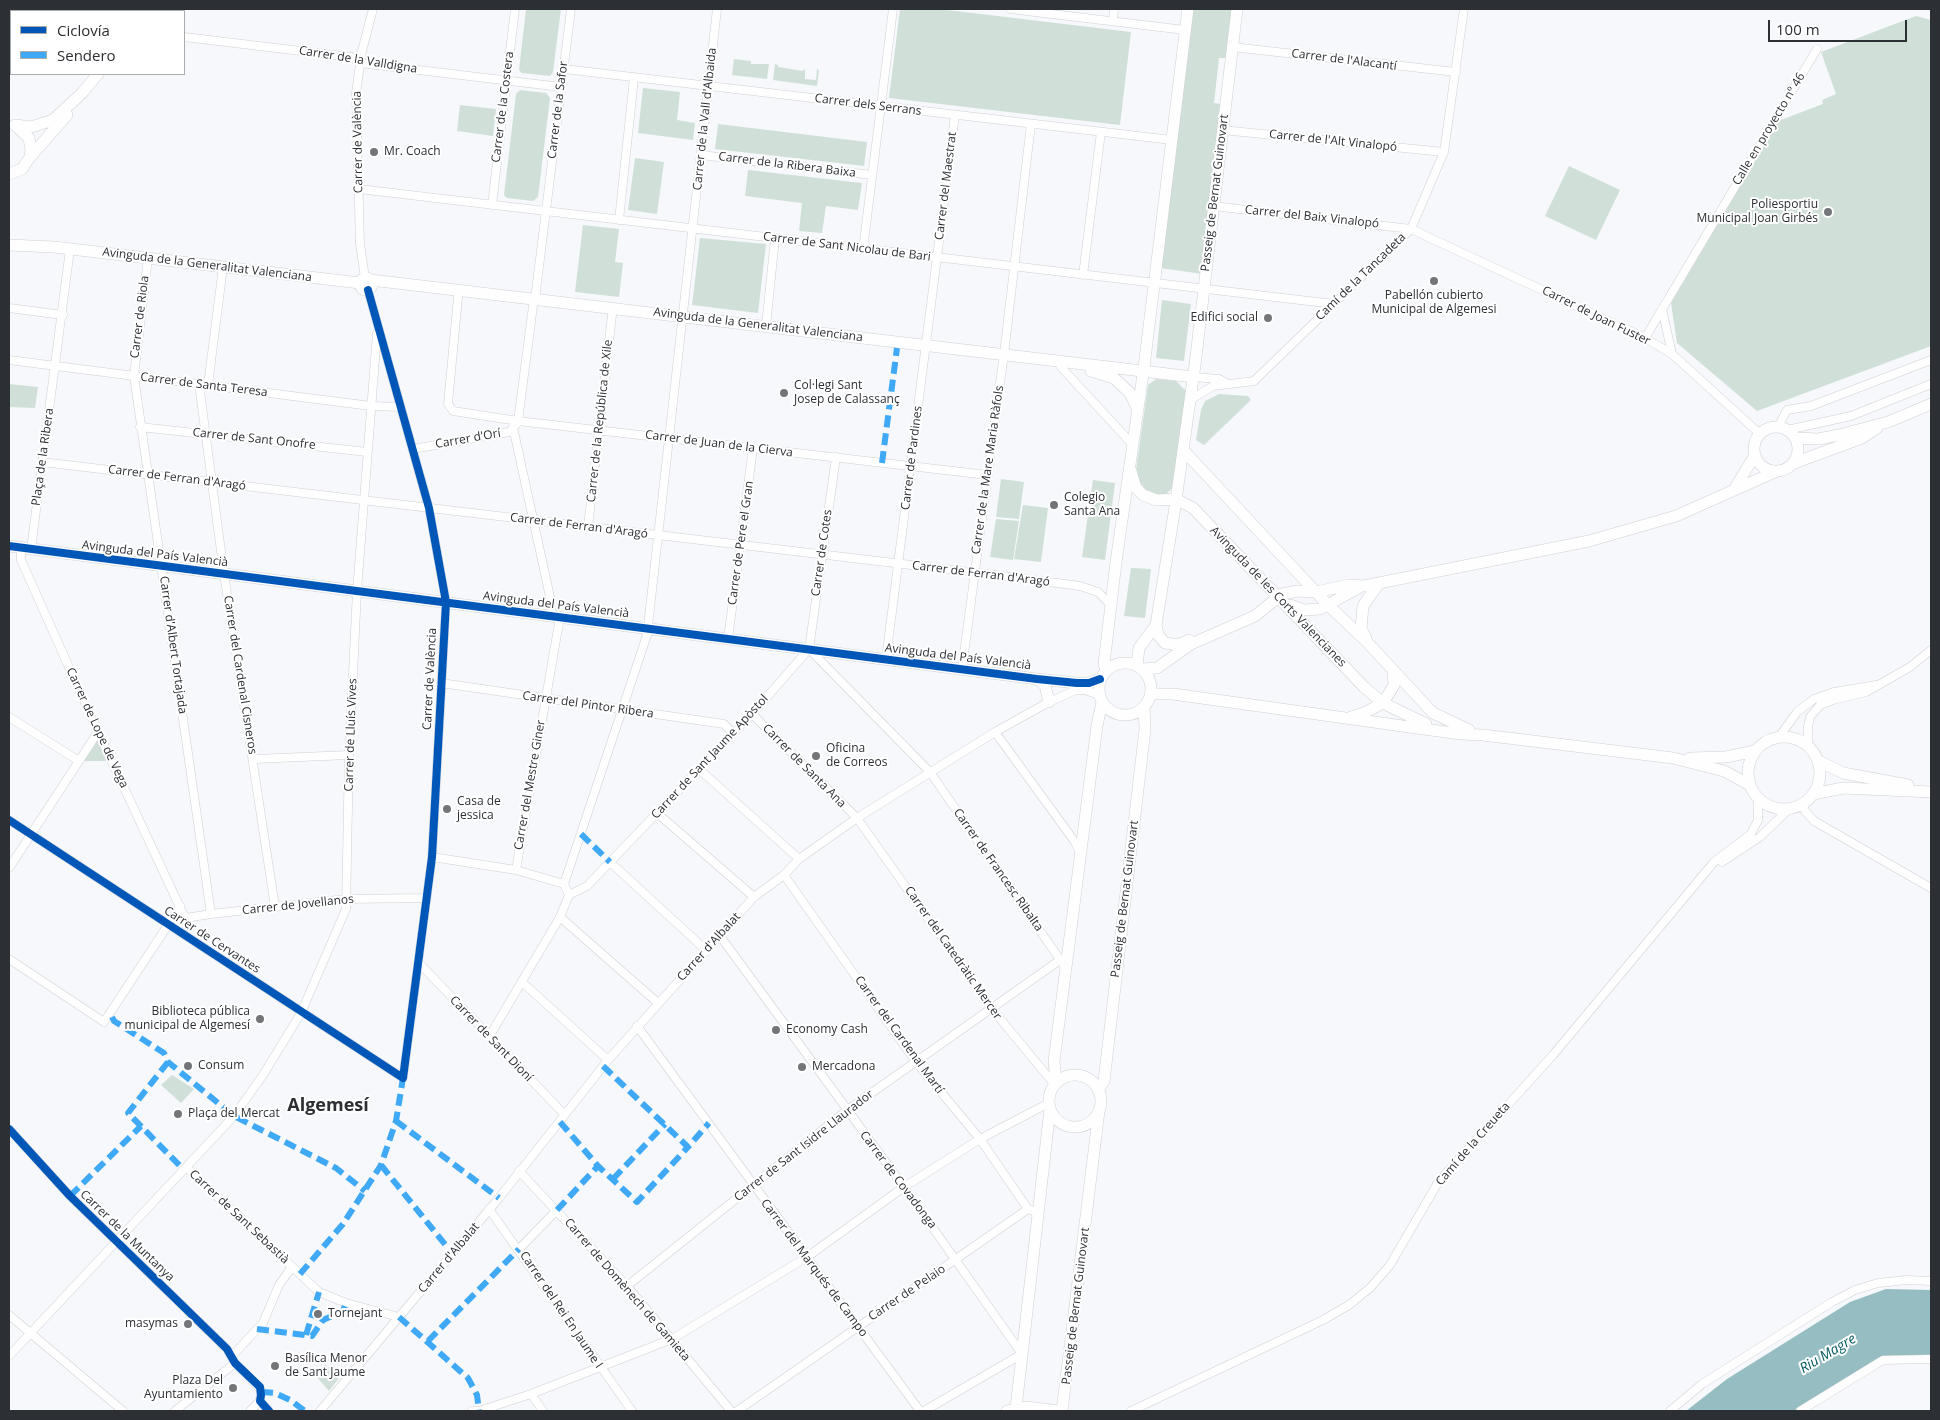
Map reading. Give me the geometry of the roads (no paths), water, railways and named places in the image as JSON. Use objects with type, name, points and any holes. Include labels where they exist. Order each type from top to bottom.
[{"type":"street","name":"Carrer de València","points":[[373,9],[360,63],[356,93],[360,244],[377,326],[429,508],[446,602],[432,856],[403,1078]]},
{"type":"street","name":"Carrer de la Costera","points":[[492,204],[515,9]]},
{"type":"street","name":"Carrer de la Safor","points":[[516,424],[534,302],[571,9]]},
{"type":"street","name":"Carrer de la Vall d'Albaida","points":[[564,884],[648,629],[717,9]]},
{"type":"street","points":[[863,249],[893,9]]},
{"type":"street","points":[[1010,9],[1046,11],[1185,30]]},
{"type":"street","points":[[1113,21],[1114,9]]},
{"type":"street","points":[[1058,1411],[1039,1407],[1011,1410],[1022,1354],[1033,1211],[1049,1106],[1056,1084],[1054,1060],[1063,964],[1101,698],[1110,604],[1144,371],[1188,9]]},
{"type":"street","name":"Passeig de Bernat Guinovart","points":[[1140,667],[1138,648],[1156,625],[1176,499],[1204,289],[1236,9]]},
{"type":"street","name":"Camí de la Tancadeta","points":[[1193,377],[1219,379],[1226,383],[1238,384],[1254,381],[1411,229],[1444,152],[1464,9]]},
{"type":"street","name":"Carrer de la Valldigna","points":[[185,37],[351,57],[360,63],[561,87]]},
{"type":"street","name":"Carrer de l'Alacantí","points":[[1232,47],[1456,72]]},
{"type":"street","name":"Calle en proyecto nº 46","points":[[1645,338],[1817,49]]},
{"type":"street","name":"Carrer dels Serrans","points":[[564,69],[1172,140]]},
{"type":"street","points":[[12,125],[31,127],[46,123],[59,115],[97,75]]},
{"type":"street","points":[[619,220],[634,78]]},
{"type":"street","points":[[9,174],[22,169],[30,157],[76,104],[82,93]]},
{"type":"street","name":"Carrer del Maestrat","points":[[938,258],[955,115]]},
{"type":"street","name":"Carrer de la Mare Maria Ràfols","points":[[962,669],[1004,357],[1031,124]]},
{"type":"street","points":[[12,125],[29,138],[30,157]]},
{"type":"street","name":"Carrer de l'Alt Vinalopó","points":[[1222,130],[1444,152]]},
{"type":"street","points":[[1083,275],[1101,132]]},
{"type":"street","name":"Carrer de la Ribera Baixa","points":[[701,155],[872,175]]},
{"type":"street","name":"Carrer de Sant Nicolau de Bari","points":[[359,189],[1334,304]]},
{"type":"street","name":"Carrer del Baix Vinalopó","points":[[1213,206],[1411,229]]},
{"type":"street","name":"Carrer de Joan Fuster","points":[[1411,229],[1645,338],[1672,354],[1760,434]]},
{"type":"street","points":[[766,326],[775,238]]},
{"type":"street","name":"Avinguda de la Generalitat Valenciana","points":[[9,240],[70,249],[682,320],[1144,371]]},
{"type":"street","name":"Avinguda de la Generalitat Valenciana","points":[[9,245],[54,247]]},
{"type":"street","name":"Plaça de la Ribera","points":[[26,548],[42,462],[70,249]]},
{"type":"street","name":"Carrer de Riola","points":[[134,376],[148,258]]},
{"type":"street","name":"Carrer de Pardines","points":[[886,659],[938,258]]},
{"type":"street","points":[[208,385],[223,267]]},
{"type":"street","name":"Avinguda de la Generalitat Valenciana","points":[[367,283],[458,297],[534,302],[612,315],[766,326],[926,348]]},
{"type":"street","name":"Carrer de Juan de la Cierva","points":[[458,297],[448,404],[450,410],[516,424],[599,430],[988,475]]},
{"type":"street","points":[[9,308],[62,315]]},
{"type":"street","points":[[1662,309],[1672,354]]},
{"type":"street","name":"Carrer de la República de Xile","points":[[588,527],[612,315]]},
{"type":"street","name":"Carrer de Lluís Vives","points":[[184,1169],[234,1116],[301,1013],[346,909],[349,755],[357,591],[377,326]]},
{"type":"street","name":"Avinguda de la Generalitat Valenciana","points":[[1004,357],[1102,372],[1114,378],[1130,393],[1138,410]]},
{"type":"street","name":"Carrer de Santa Teresa","points":[[9,360],[370,406],[400,407]]},
{"type":"street","points":[[1794,463],[1798,450],[1786,432],[1787,410],[1811,406],[1931,360]]},
{"type":"street","points":[[1061,367],[1132,445]]},
{"type":"street","points":[[1144,371],[1193,377]]},
{"type":"street","name":"Carrer d'Albert Tortajada","points":[[134,376],[211,914]]},
{"type":"street","name":"Camí de la Tancadeta","points":[[1190,400],[1199,393],[1226,383]]},
{"type":"street","name":"Carrer del Cardenal Cisneros","points":[[199,384],[224,574],[254,759],[275,907]]},
{"type":"street","points":[[1786,432],[1851,416],[1931,384]]},
{"type":"street","points":[[1777,471],[1763,467],[1755,455],[1754,447],[1760,434],[1765,430],[1786,432],[1818,440],[1888,422],[1931,404]]},
{"type":"street","points":[[1103,674],[1120,662],[1140,667],[1157,668],[1191,644],[1255,616],[1278,597],[1290,592],[1316,592],[1349,585],[1364,586],[1544,552],[1623,533],[1702,506],[1735,488],[1783,470],[1794,463],[1862,438],[1888,422]]},
{"type":"street","name":"Carrer d'Orí","points":[[413,448],[509,432],[516,424]]},
{"type":"street","name":"Carrer del Mestre Giner","points":[[516,424],[534,520],[556,617],[546,700],[516,870]]},
{"type":"street","name":"Carrer de Sant Onofre","points":[[140,427],[367,452]]},
{"type":"street","name":"Carrer de Pere el Gran","points":[[728,639],[754,448]]},
{"type":"street","points":[[1183,450],[1328,605],[1367,642],[1433,713],[1448,722],[1483,735]]},
{"type":"street","points":[[1735,488],[1755,455]]},
{"type":"street","name":"Carrer de Cotes","points":[[809,649],[836,457]]},
{"type":"street","name":"Carrer de Ferran d'Aragó","points":[[42,462],[975,572],[1080,586],[1098,592],[1110,604]]},
{"type":"street","points":[[1129,465],[1136,488],[1143,495],[1156,500],[1176,499]]},
{"type":"street","name":"Avinguda de les Corts Valencianes","points":[[1176,499],[1193,508],[1278,597],[1288,604],[1364,687],[1383,703],[1439,730]]},
{"type":"street","name":"Avinguda del País Valencià","points":[[9,546],[1037,679],[1077,683],[1089,682],[1103,674]]},
{"type":"street","name":"Carrer de Lope de Vega","points":[[26,548],[22,560],[98,732],[185,918]]},
{"type":"street","points":[[1367,642],[1362,629],[1361,616],[1366,599],[1380,583]]},
{"type":"street","points":[[1288,604],[1310,611],[1328,605],[1364,586]]},
{"type":"street","points":[[1156,625],[1158,635],[1162,640],[1172,645],[1178,645],[1210,631],[1236,624]]},
{"type":"street","name":"Carrer de Sant Jaume Apòstol","points":[[569,895],[587,886],[752,714],[809,649]]},
{"type":"street","name":"Carrer de Francesc Ribalta","points":[[809,649],[930,772],[1063,964]]},
{"type":"street","points":[[1808,746],[1810,717],[1820,705],[1866,692],[1910,667],[1931,650]]},
{"type":"street","points":[[1101,698],[1107,708],[1122,715],[1138,712],[1144,707],[1151,694],[1152,685],[1140,667]]},
{"type":"street","points":[[1347,718],[1364,713],[1383,703],[1394,684],[1393,672]]},
{"type":"street","points":[[1037,679],[1045,685],[1049,702]]},
{"type":"street","name":"Carrer del Pintor Ribera","points":[[441,683],[546,700],[724,724],[733,732]]},
{"type":"street","points":[[1779,737],[1797,712],[1814,699],[1834,692],[1882,683]]},
{"type":"street","name":"Carrer d'Albalat","points":[[320,1411],[489,1209],[608,1060],[754,897],[784,875],[799,859],[857,818],[995,732],[1049,702],[1076,690],[1085,690],[1101,698]]},
{"type":"street","points":[[1151,694],[1173,694],[1460,734],[1483,735],[1674,758],[1724,771],[1750,785],[1758,797],[1776,808],[1790,808],[1803,804],[1814,794],[1820,782],[1818,761],[1808,746],[1793,738],[1779,737],[1766,742],[1756,751],[1749,764],[1750,785]]},
{"type":"street","name":"Passeig de Bernat Guinovart","points":[[1098,1090],[1104,1081],[1146,729],[1144,707]]},
{"type":"street","name":"Carrer de Santa Ana","points":[[752,714],[857,818]]},
{"type":"street","points":[[9,717],[79,761]]},
{"type":"street","points":[[9,868],[98,732]]},
{"type":"street","points":[[995,732],[1075,842],[1080,854]]},
{"type":"street","points":[[1674,758],[1726,757],[1756,751]]},
{"type":"street","points":[[254,759],[349,755]]},
{"type":"street","points":[[1818,761],[1843,773],[1931,791]]},
{"type":"street","points":[[699,769],[799,859]]},
{"type":"street","points":[[1814,794],[1843,788],[1931,791]]},
{"type":"street","name":"Camí de la Creueta","points":[[1131,1411],[1349,1305],[1370,1288],[1390,1265],[1440,1181],[1553,1055],[1714,862],[1751,834],[1758,820],[1758,797]]},
{"type":"street","points":[[1803,804],[1805,811],[1814,820],[1931,888]]},
{"type":"street","name":"Camí de la Creueta","points":[[1706,873],[1744,849],[1790,808]]},
{"type":"street","points":[[657,813],[754,897]]},
{"type":"street","name":"Carrer del Catedràtic Mercer","points":[[857,818],[992,1009],[1056,1084]]},
{"type":"street","name":"Carrer de Cervantes","points":[[9,820],[403,1078]]},
{"type":"street","points":[[432,856],[516,870],[564,884],[569,895],[560,917],[488,1037]]},
{"type":"street","points":[[610,862],[707,950]]},
{"type":"street","name":"Carrer del Cardenal Martí","points":[[784,875],[916,1062],[980,1139],[1033,1211]]},
{"type":"street","name":"Carrer de Jovellanos","points":[[185,918],[346,899],[427,898]]},
{"type":"street","points":[[9,959],[104,1022],[180,906]]},
{"type":"street","points":[[560,917],[658,1003]]},
{"type":"street","points":[[169,925],[185,918]]},
{"type":"street","name":"Carrer de Covadonga","points":[[720,936],[846,1111],[904,1187],[1022,1354]]},
{"type":"street","name":"Carrer de Sant Dioní","points":[[419,963],[564,1114]]},
{"type":"street","name":"Carrer de Sant Isidre Llaurador","points":[[627,1286],[846,1111],[992,1009],[1063,964]]},
{"type":"street","points":[[522,982],[608,1060]]},
{"type":"street","name":"Carrer del Marqués de Campo","points":[[637,1026],[753,1186],[922,1411]]},
{"type":"street","points":[[1049,1106],[1061,1123],[1072,1127],[1088,1124],[1099,1111],[1101,1101],[1098,1090],[1091,1081],[1080,1076],[1067,1077],[1056,1084]]},
{"type":"street","points":[[472,1411],[479,1411],[531,1394],[672,1339],[807,1257],[904,1187],[980,1139],[1049,1106]]},
{"type":"street","name":"Passeig de Bernat Guinovart","points":[[1062,1411],[1099,1111]]},
{"type":"street","name":"Carrer de la Muntanya","points":[[9,1129],[70,1196],[227,1349],[233,1360],[257,1384],[264,1406]]},
{"type":"street","points":[[9,1356],[184,1169]]},
{"type":"street","name":"Carrer de Sant Sebastià","points":[[184,1169],[319,1292],[333,1299],[401,1315]]},
{"type":"street","name":"Carrer de Domènech de Gamieta","points":[[519,1171],[627,1286],[730,1411]]},
{"type":"street","name":"Carrer del Rei En Jaume I","points":[[489,1209],[632,1411]]},
{"type":"street","points":[[519,1249],[557,1210]]},
{"type":"street","name":"Carrer de Pelaio","points":[[737,1411],[858,1326],[1033,1211]]},
{"type":"street","points":[[175,1411],[233,1360],[263,1323],[279,1285],[292,1267]]},
{"type":"street","points":[[1670,1411],[1702,1384],[1832,1302],[1855,1290],[1878,1283],[1906,1280],[1931,1281]]},
{"type":"street","points":[[9,1315],[123,1411]]},
{"type":"street","points":[[922,1411],[1022,1354]]},
{"type":"street","points":[[1800,1411],[1883,1360],[1931,1359]]},
{"type":"street","points":[[531,1394],[543,1411]]},
{"type":"street","points":[[250,1411],[264,1406]]},
{"type":"water","name":"Riu Magre","points":[[1886,1289],[1931,1290],[1931,1358],[1883,1360],[1798,1411],[1686,1411],[1727,1379],[1850,1302]]},
{"type":"place","name":"Mr. Coach","points":[[374,152]]},
{"type":"place","name":"Poliesportiu Municipal Joan Girbés","points":[[1828,212]]},
{"type":"place","name":"Pabellón cubierto Municipal de Algemesi","points":[[1434,281]]},
{"type":"place","name":"Edifici social","points":[[1268,318]]},
{"type":"place","name":"Col·legi Sant Josep de Calassanç","points":[[784,393]]},
{"type":"place","name":"Colegio Santa Ana","points":[[1054,505]]},
{"type":"place","name":"Oficina de Correos","points":[[816,756]]},
{"type":"place","name":"Casa de jessica","points":[[447,809]]},
{"type":"place","name":"Biblioteca pública municipal de Algemesí","points":[[260,1019]]},
{"type":"place","name":"Economy Cash","points":[[776,1030]]},
{"type":"place","name":"Consum","points":[[188,1066]]},
{"type":"place","name":"Mercadona","points":[[802,1067]]},
{"type":"place","name":"Plaça del Mercat","points":[[178,1114]]},
{"type":"place","name":"Tornejant","points":[[318,1314]]},
{"type":"place","name":"masymas","points":[[188,1324]]},
{"type":"place","name":"Basílica Menor de Sant Jaume","points":[[275,1366]]},
{"type":"place","name":"Plaza Del Ayuntamiento","points":[[233,1388]]},
{"type":"district","name":"Algemesí","points":[[328,1106]]}]
